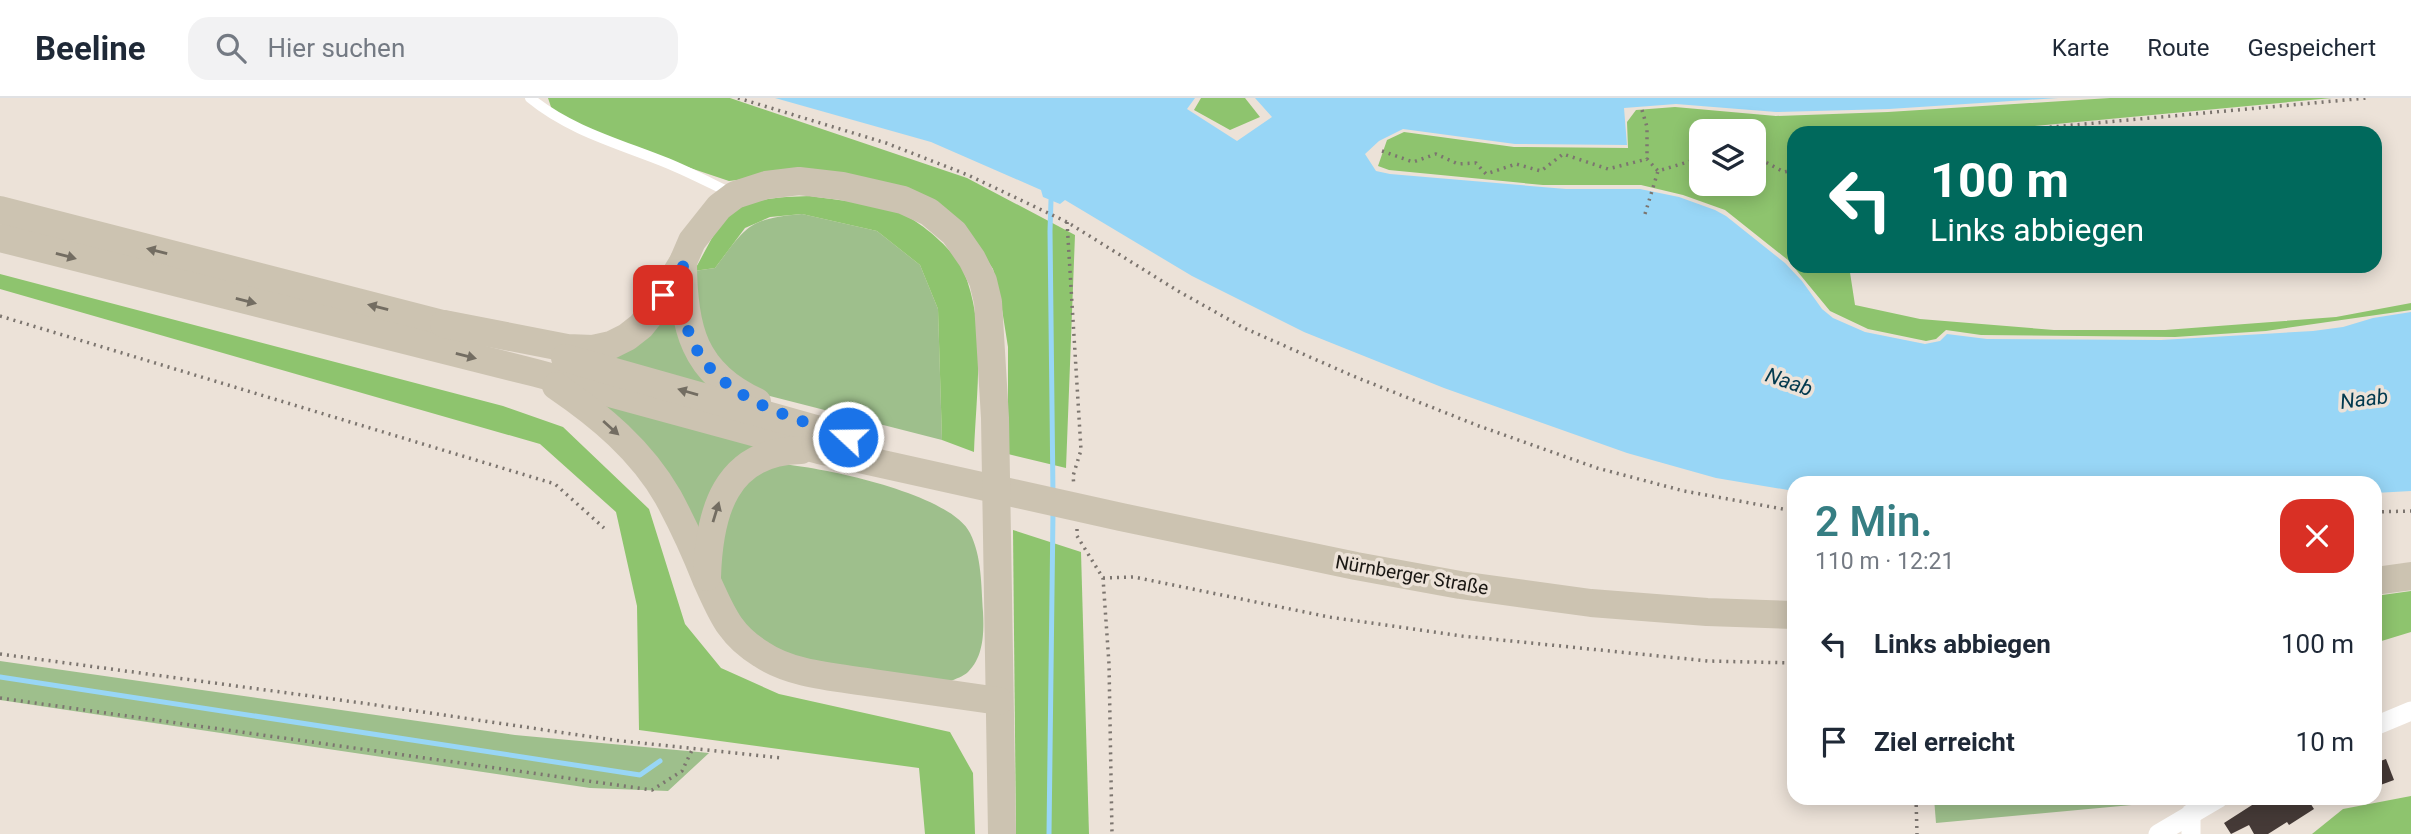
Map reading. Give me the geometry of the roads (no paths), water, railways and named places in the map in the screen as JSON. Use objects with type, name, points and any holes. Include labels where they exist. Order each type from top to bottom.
[{"type":"main road","points":[[444,324],[567,348],[593,349],[611,345],[641,326],[653,311],[683,262],[692,241],[719,207],[735,195],[766,185],[799,181],[842,186],[903,200],[929,212],[954,233],[983,281],[988,302],[999,555],[1002,834]]},
{"type":"main road","points":[[0,210],[444,324],[848,437],[1035,496]]},
{"type":"main road","points":[[0,239],[536,373],[819,450],[946,480],[1035,496]]},
{"type":"main road","points":[[683,262],[683,295],[691,338],[717,376],[748,397],[848,437]]},
{"type":"main road","points":[[536,373],[602,420],[646,465],[669,500],[707,579],[718,609],[740,639],[762,655],[783,665],[826,676],[999,702]]},
{"type":"main road","points":[[707,579],[715,513],[723,493],[737,474],[770,454],[788,450],[819,450]]},
{"type":"main road","name":"Nürnberger Straße","points":[[1035,496],[1121,517],[1460,585],[1591,603],[1787,615]]},
{"type":"main road","points":[[2382,580],[2411,576]]},
{"type":"street","points":[[2382,723],[2411,711]]},
{"type":"street","points":[[2158,834],[2206,805]]},
{"type":"street","points":[[2191,813],[2191,834]]},
{"type":"lane","points":[[530,98],[550,114],[579,129],[668,164],[735,195]]},
{"type":"water","name":"Naab","points":[[775,98],[1195,98],[1187,109],[1237,141],[1272,117],[1255,98],[2058,98],[1889,109],[1776,112],[1676,104],[1624,108],[1627,145],[1515,144],[1403,129],[1379,141],[1365,154],[1376,171],[1390,174],[1566,189],[1640,189],[1679,197],[1726,216],[1785,263],[1787,273],[1794,273],[1822,309],[1833,318],[1865,332],[1925,344],[1940,341],[1947,334],[1987,339],[2161,340],[2313,331],[2411,312],[2411,491],[2382,493],[2382,476],[1787,476],[1787,490],[1716,478],[1627,453],[1444,388],[1304,332],[1192,276],[1065,200],[1060,204],[1043,197],[1041,190],[931,142]]},
{"type":"waterway","points":[[1051,200],[1053,495]]},
{"type":"waterway","points":[[1049,834],[1053,512]]},
{"type":"waterway","points":[[0,677],[640,775],[660,761]]}]
